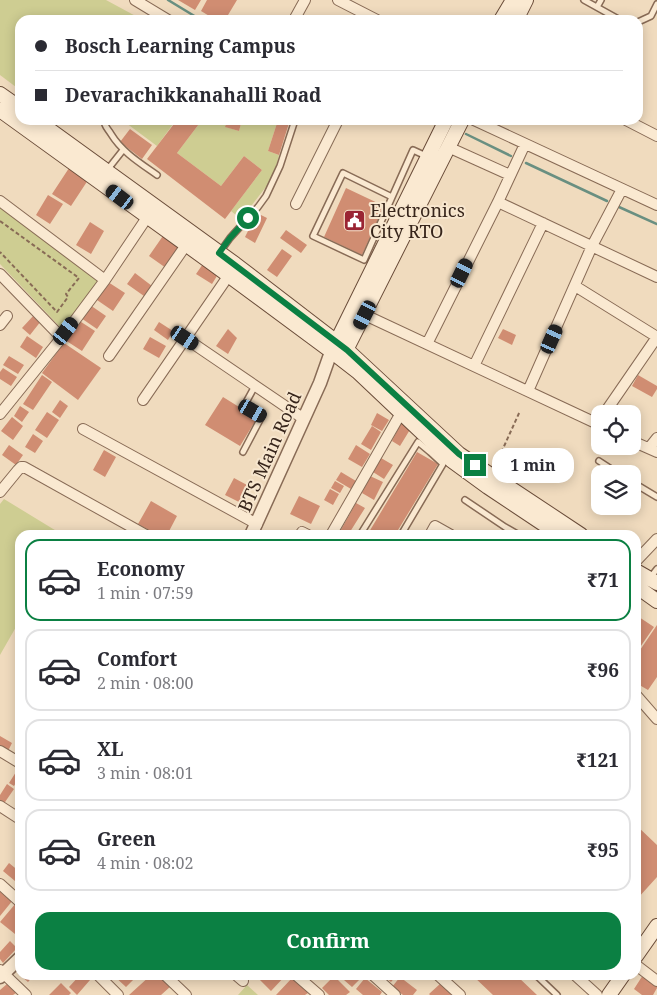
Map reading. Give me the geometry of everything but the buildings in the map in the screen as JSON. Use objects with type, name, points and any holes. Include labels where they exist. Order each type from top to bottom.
[{"type":"main road","points":[[504,15],[512,0]]},
{"type":"main road","points":[[518,15],[526,0]]},
{"type":"main road","points":[[0,94],[15,104]]},
{"type":"main road","points":[[0,110],[15,120]]},
{"type":"main road","points":[[22,125],[151,212],[219,253],[339,351],[459,454],[574,530]]},
{"type":"main road","points":[[43,125],[106,172],[186,245],[339,351],[401,413],[433,450],[451,460],[552,530]]},
{"type":"main road","points":[[339,351],[444,125]]},
{"type":"main road","points":[[339,351],[365,315],[460,125]]},
{"type":"main road","points":[[641,572],[655,577]]},
{"type":"main road","points":[[641,591],[657,601]]},
{"type":"main road","points":[[641,949],[657,926]]},
{"type":"main road","points":[[609,995],[620,980]]},
{"type":"street","points":[[135,0],[160,15]]},
{"type":"street","points":[[297,15],[305,0]]},
{"type":"street","points":[[338,0],[366,15]]},
{"type":"street","points":[[296,204],[336,125]]},
{"type":"street","points":[[485,125],[657,206]]},
{"type":"street","points":[[636,125],[657,136]]},
{"type":"street","points":[[427,344],[525,144]]},
{"type":"street","points":[[448,148],[510,175]]},
{"type":"street","points":[[528,391],[592,246],[622,189]]},
{"type":"street","points":[[0,202],[105,280]]},
{"type":"street","points":[[498,202],[657,277]]},
{"type":"street","points":[[0,414],[62,338],[105,280],[151,212]]},
{"type":"street","points":[[474,366],[543,223]]},
{"type":"street","points":[[109,356],[186,245]]},
{"type":"street","points":[[0,274],[62,338]]},
{"type":"street","points":[[143,400],[229,276]]},
{"type":"street","points":[[575,286],[657,337],[610,405]]},
{"type":"street","points":[[365,315],[591,419]]},
{"type":"street","points":[[0,326],[7,316]]},
{"type":"street","points":[[185,338],[304,419]]},
{"type":"street","name":"BTS Main Road","points":[[254,529],[320,383],[339,351]]},
{"type":"street","points":[[334,530],[401,413]]},
{"type":"street","points":[[83,429],[254,529]]},
{"type":"street","points":[[641,445],[653,450],[657,438]]},
{"type":"street","points":[[0,492],[18,470],[24,467],[137,530]]},
{"type":"street","points":[[433,530],[436,526],[443,530]]},
{"type":"street","points":[[641,556],[657,539]]},
{"type":"street","points":[[641,701],[657,719]]},
{"type":"street","points":[[0,751],[15,760]]},
{"type":"street","points":[[0,806],[15,816]]},
{"type":"street","points":[[0,884],[15,898]]},
{"type":"street","points":[[15,962],[1,974],[26,995]]},
{"type":"street","points":[[641,970],[657,981]]},
{"type":"street","points":[[103,980],[118,995]]},
{"type":"street","points":[[170,980],[186,995]]},
{"type":"street","points":[[302,980],[319,995]]},
{"type":"street","points":[[379,980],[396,995]]},
{"type":"street","points":[[444,980],[460,995]]},
{"type":"street","points":[[580,980],[597,995]]},
{"type":"lane","points":[[584,0],[611,15]]},
{"type":"lane","points":[[597,7],[601,0]]},
{"type":"lane","points":[[643,20],[651,16],[657,4]]},
{"type":"lane","points":[[105,125],[116,143],[123,150],[157,175]]},
{"type":"lane","points":[[219,253],[266,196],[280,166],[293,125]]},
{"type":"lane","points":[[106,172],[123,150]]},
{"type":"lane","points":[[392,196],[343,174],[313,236],[364,260],[413,150],[428,157]]},
{"type":"lane","points":[[243,452],[262,416],[244,406],[256,386]]},
{"type":"lane","points":[[363,530],[418,442],[433,450],[443,464],[404,530]]},
{"type":"lane","points":[[599,461],[605,465]]},
{"type":"lane","points":[[641,487],[657,497]]},
{"type":"lane","points":[[465,500],[511,530]]},
{"type":"lane","points":[[541,980],[557,995]]},
{"type":"path","points":[[0,221],[79,278],[66,294],[68,297],[57,312],[0,252]]},
{"type":"path","points":[[491,476],[520,411]]},
{"type":"shaded area","points":[[0,0],[106,0],[134,15],[15,15],[15,86],[0,75]]},
{"type":"shaded area","points":[[129,125],[172,125],[157,146]]},
{"type":"shaded area","points":[[198,125],[227,125],[226,127],[239,131],[241,125],[276,125],[268,151],[279,155],[273,178],[241,219],[231,211],[262,170],[244,156],[221,186],[177,153]]},
{"type":"shaded area","points":[[0,205],[101,277],[62,329],[0,264]]},
{"type":"shaded area","points":[[4,499],[55,530],[15,530],[15,629],[0,655],[0,504]]},
{"type":"shaded area","points":[[247,985],[258,995],[238,995]]},
{"type":"waterway","points":[[168,0],[193,15]]},
{"type":"waterway","points":[[466,134],[511,156]]},
{"type":"waterway","points":[[526,163],[607,201]]},
{"type":"waterway","points":[[619,207],[657,224]]},
{"type":"place","name":"Electronics City RTO","points":[[354,221]]},
{"type":"route","points":[[248,218],[219,253],[347,350],[459,454],[475,465]]}]
